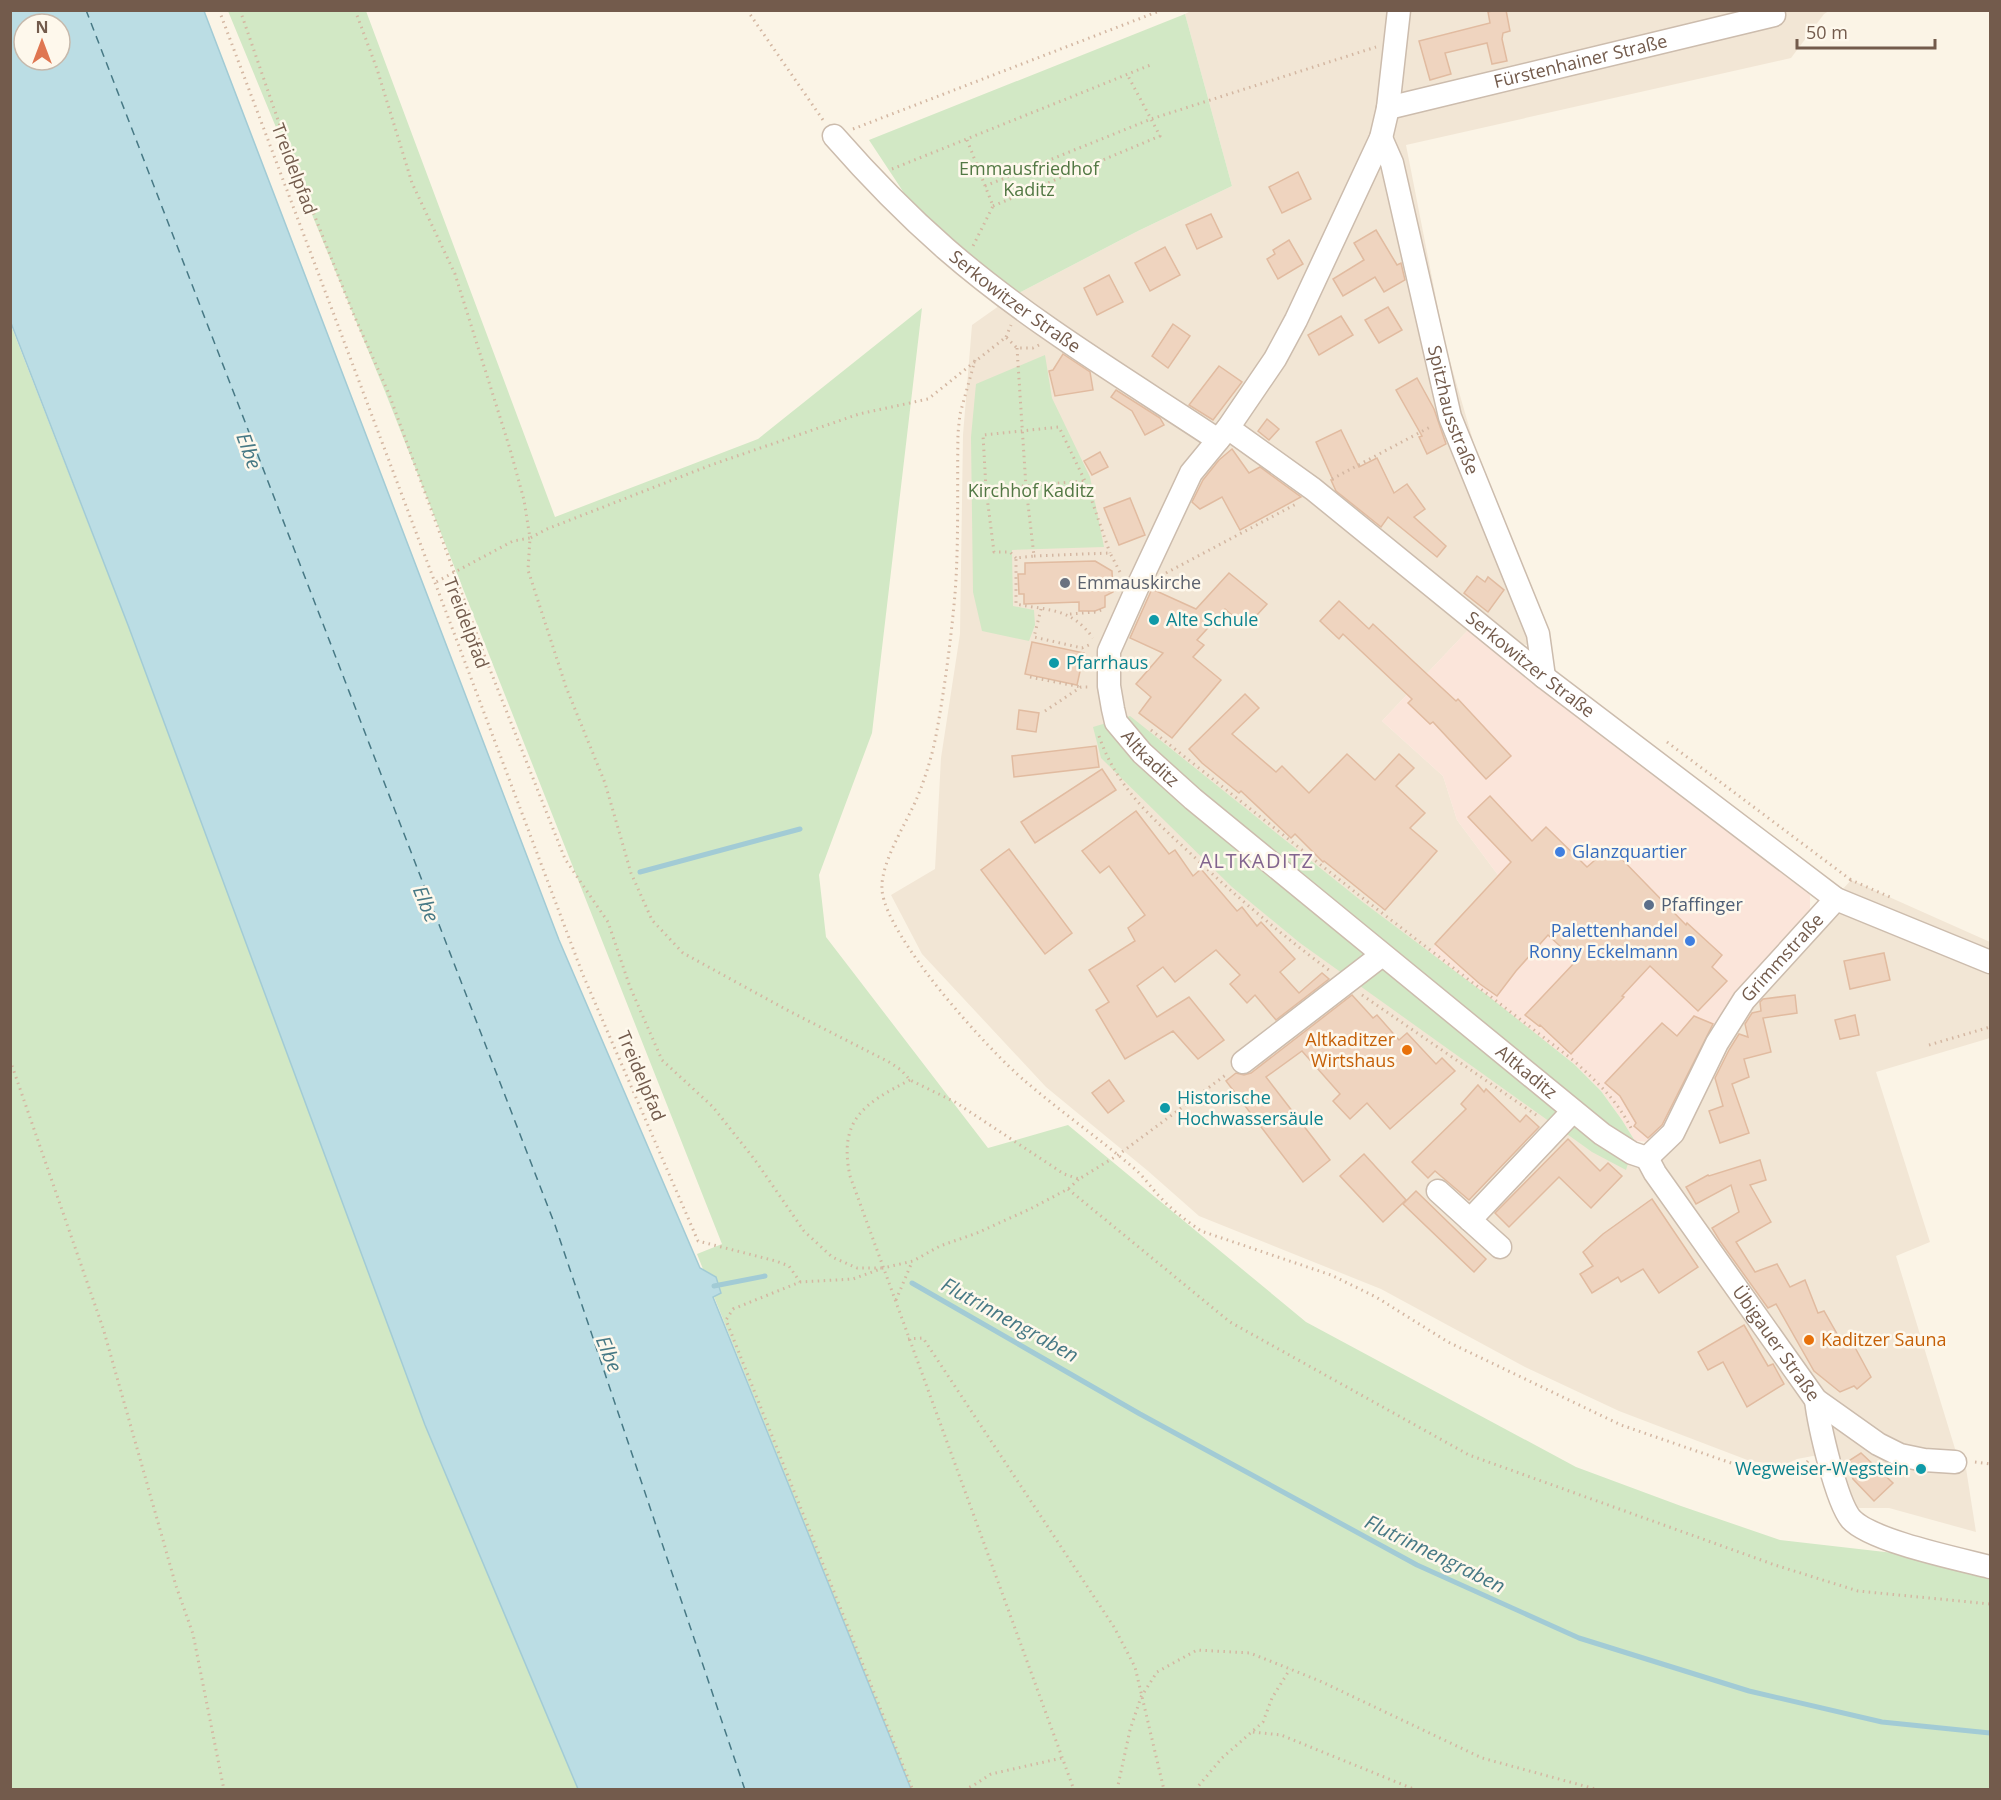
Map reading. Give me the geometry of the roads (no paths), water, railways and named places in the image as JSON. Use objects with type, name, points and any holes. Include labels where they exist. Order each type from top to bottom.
[{"type":"street","points":[[1223,434],[1275,359],[1296,320],[1381,138],[1388,108],[1399,10]]},
{"type":"street","name":"Fürstenhainer Straße","points":[[1388,108],[1773,15]]},
{"type":"street","name":"Serkowitzer Straße","points":[[834,136],[871,177],[945,248],[973,271],[1059,335],[1313,489],[1545,677],[1836,899]]},
{"type":"street","name":"Spitzhausstraße","points":[[1381,138],[1392,163],[1450,417],[1538,634],[1545,677]]},
{"type":"street","name":"Altkaditz","points":[[1223,434],[1191,473],[1109,651],[1109,686],[1116,722],[1142,753],[1210,813],[1382,955],[1602,1134],[1643,1157]]},
{"type":"street","name":"Grimmstraße","points":[[1643,1157],[1673,1132],[1717,1043],[1744,1000],[1836,899],[1990,962]]},
{"type":"street","points":[[1243,1062],[1382,955]]},
{"type":"street","points":[[1470,1221],[1558,1129],[1573,1110]]},
{"type":"street","name":"Übigauer Straße","points":[[1643,1157],[1816,1400],[1878,1444],[1900,1455],[1924,1460],[1955,1462]]},
{"type":"street","points":[[1438,1191],[1500,1247]]},
{"type":"street","points":[[1816,1400],[1821,1432],[1844,1507],[1852,1520],[1871,1533],[1990,1567]]},
{"type":"water","name":"Elbe","points":[[11,10],[204,11],[559,940],[700,1268],[716,1277],[721,1293],[713,1297],[911,1789],[578,1789],[425,1425],[128,625],[11,323]]},
{"type":"waterway","points":[[640,872],[800,829]]},
{"type":"waterway","points":[[714,1286],[765,1276]]},
{"type":"waterway","name":"Flutrinnengraben","points":[[912,1283],[1140,1414],[1417,1565],[1579,1638],[1749,1691],[1882,1722],[1990,1733]]},
{"type":"place","name":"Emmauskirche","points":[[1065,583]]},
{"type":"place","name":"Alte Schule","points":[[1154,620]]},
{"type":"place","name":"Pfarrhaus","points":[[1054,663]]},
{"type":"place","name":"Glanzquartier","points":[[1560,852]]},
{"type":"place","name":"Pfaffinger","points":[[1649,905]]},
{"type":"place","name":"Palettenhandel Ronny Eckelmann","points":[[1690,941]]},
{"type":"place","name":"Altkaditzer Wirtshaus","points":[[1407,1050]]},
{"type":"place","name":"Historische Hochwassersäule","points":[[1165,1108]]},
{"type":"place","name":"Kaditzer Sauna","points":[[1809,1340]]},
{"type":"place","name":"Wegweiser-Wegstein","points":[[1921,1469]]},
{"type":"district","name":"ALTKADITZ","points":[[1257,861]]},
{"type":"park label","name":"Emmausfriedhof Kaditz","points":[[1029,180]]},
{"type":"park label","name":"Kirchhof Kaditz","points":[[1031,491]]}]
